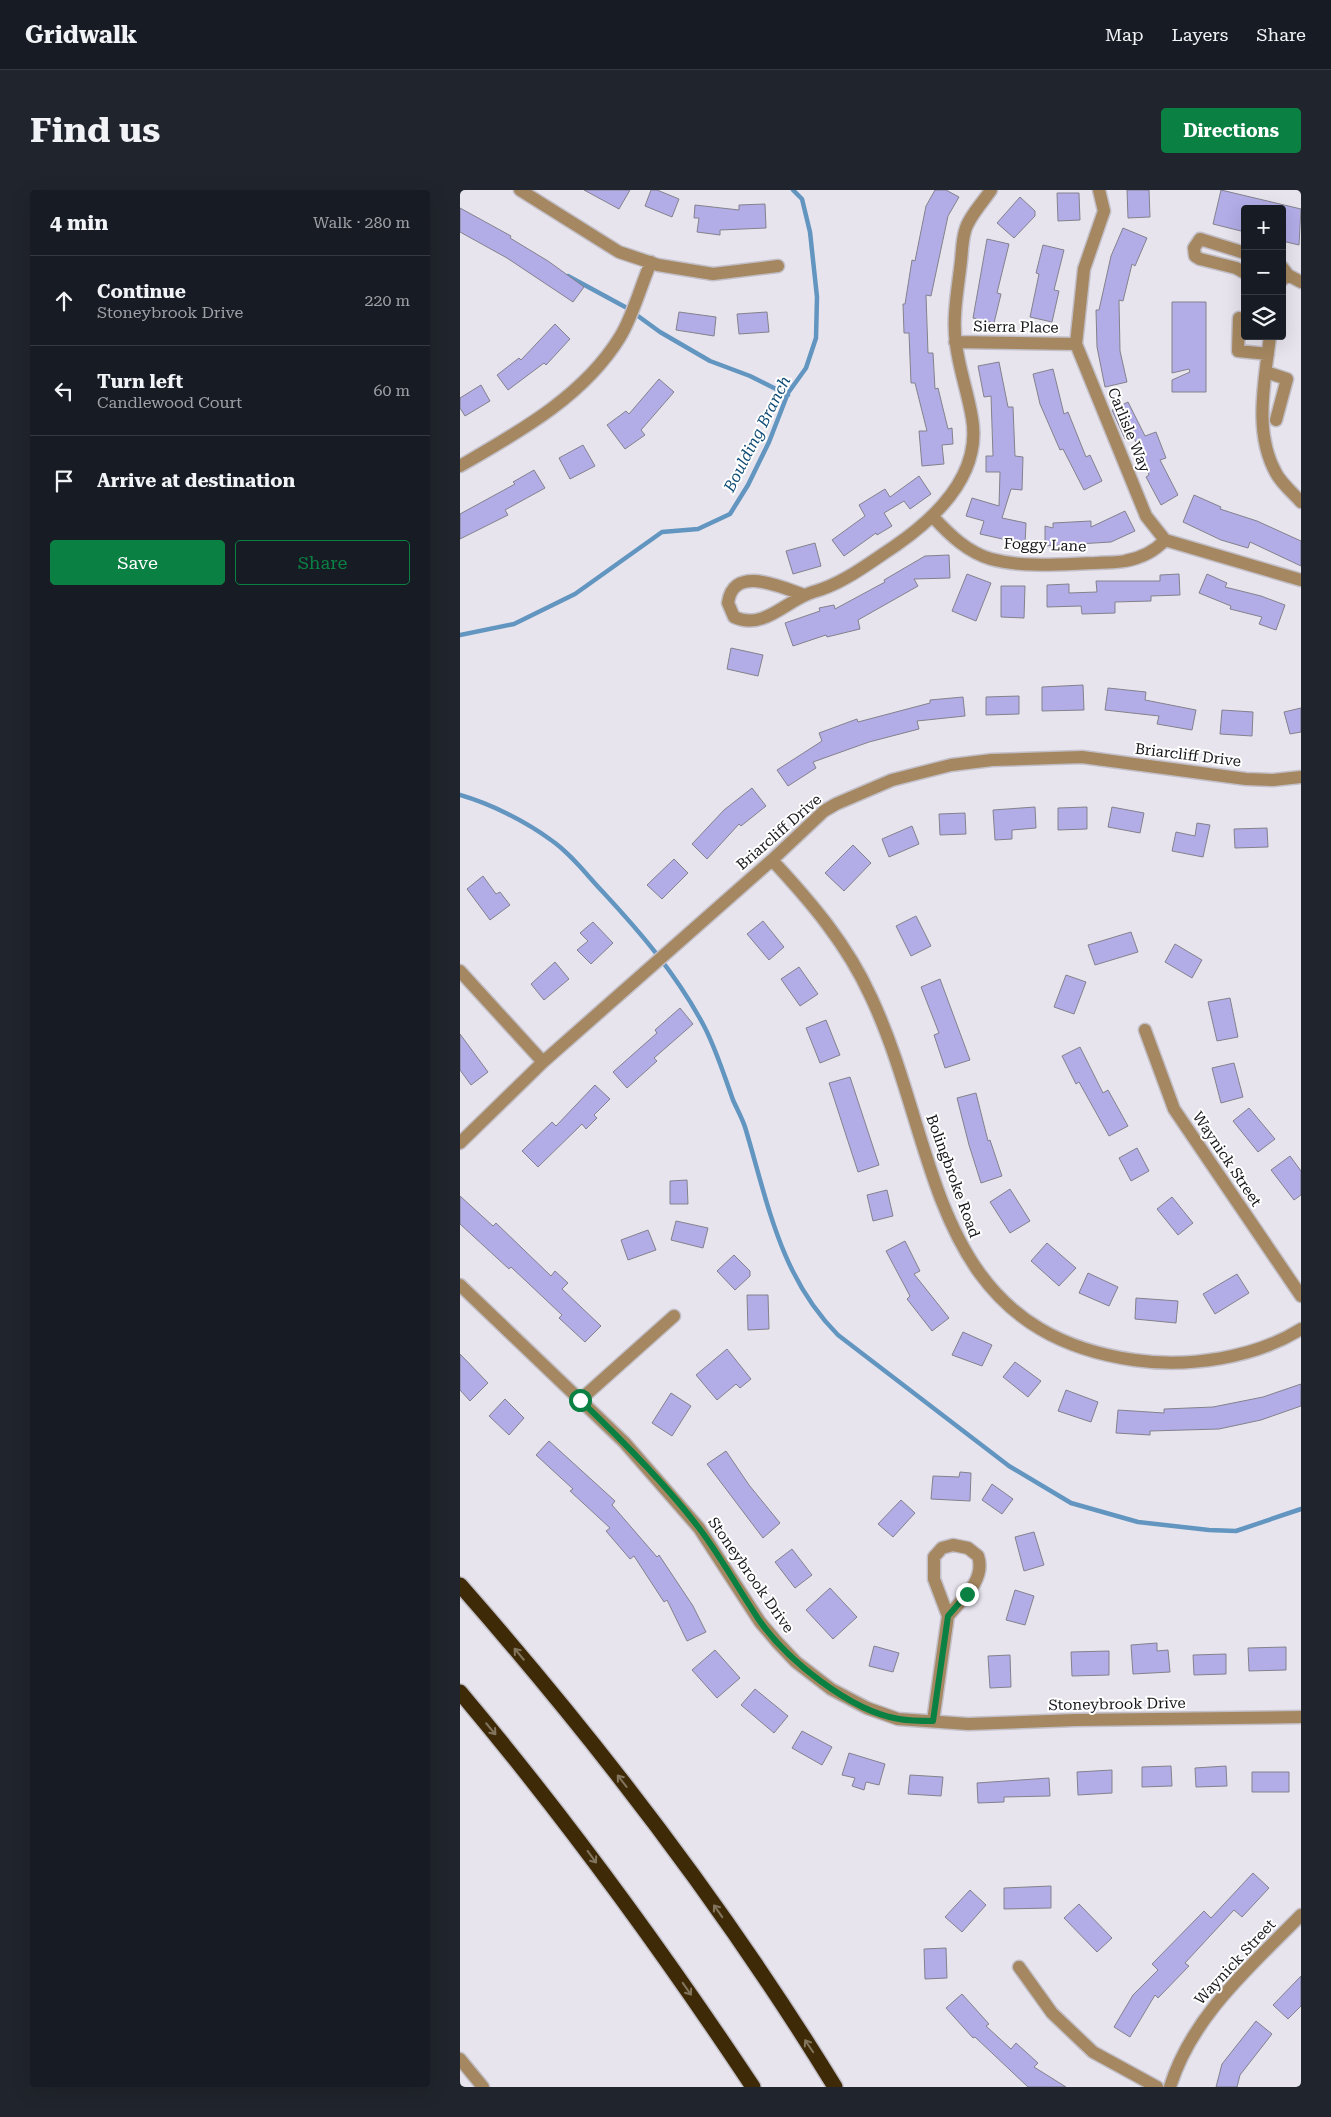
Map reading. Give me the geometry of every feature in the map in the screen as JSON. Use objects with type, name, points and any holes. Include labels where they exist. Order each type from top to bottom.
[{"type":"highway","points":[[460,1585],[566,1709],[633,1795],[760,1973],[835,2087]]},
{"type":"highway","points":[[460,1692],[578,1837],[653,1940],[753,2087]]},
{"type":"street","points":[[520,190],[538,194],[619,252],[651,262],[713,274],[778,266]]},
{"type":"street","points":[[804,595],[768,583],[749,581],[739,584],[732,589],[728,603],[734,617],[752,621],[764,619],[804,595],[842,580],[918,530],[933,517],[962,479],[974,445],[973,418],[955,342],[958,293],[965,230],[991,190]]},
{"type":"street","name":"Carlisle Way","points":[[1099,190],[1104,211],[1084,269],[1076,344],[1146,516],[1165,540]]},
{"type":"street","points":[[1241,252],[1200,239],[1194,248],[1195,256],[1200,259],[1241,271]]},
{"type":"street","points":[[460,466],[555,406],[594,372],[621,336],[651,262]]},
{"type":"street","points":[[1286,275],[1301,282]]},
{"type":"street","points":[[1239,318],[1238,351],[1268,354]]},
{"type":"street","points":[[1270,340],[1263,418],[1266,454],[1277,475],[1301,502]]},
{"type":"street","name":"Sierra Place","points":[[955,342],[1076,344]]},
{"type":"street","points":[[1266,372],[1287,379],[1276,420]]},
{"type":"street","name":"Foggy Lane","points":[[933,517],[952,537],[967,548],[992,559],[1021,563],[1055,565],[1125,561],[1156,550],[1165,540]]},
{"type":"street","points":[[1165,540],[1301,580]]},
{"type":"street","name":"Briarcliff Drive","points":[[460,1143],[543,1062],[772,860],[824,811],[836,804],[892,780],[952,765],[992,760],[1082,757],[1246,779],[1273,780],[1301,777]]},
{"type":"street","name":"Bolingbroke Road","points":[[772,860],[813,905],[840,940],[871,996],[900,1068],[921,1143],[953,1231],[979,1274],[1010,1307],[1035,1325],[1059,1338],[1110,1356],[1159,1364],[1235,1356],[1280,1342],[1301,1329]]},
{"type":"street","points":[[460,970],[543,1062]]},
{"type":"street","name":"Waynick Street","points":[[1145,1030],[1174,1109],[1301,1296]]},
{"type":"street","name":"Stoneybrook Drive","points":[[460,1285],[624,1442],[699,1528],[760,1622],[796,1662],[831,1689],[867,1708],[898,1719],[968,1724],[1075,1720],[1301,1717]]},
{"type":"street","points":[[580,1400],[674,1316]]},
{"type":"street","points":[[933,1721],[948,1616],[934,1579],[934,1557],[936,1552],[946,1546],[962,1546],[978,1556],[979,1575],[973,1586],[948,1616]]},
{"type":"street","name":"Waynick Street","points":[[1170,2087],[1176,2070],[1212,2008],[1301,1915]]},
{"type":"street","points":[[1019,1967],[1052,2013],[1093,2052],[1157,2087]]},
{"type":"street","points":[[460,2059],[483,2087]]},
{"type":"building","points":[[584,190],[630,190],[619,209]]},
{"type":"building","points":[[651,190],[657,190],[679,199],[672,217],[645,206]]},
{"type":"building","points":[[935,190],[946,190],[959,197],[948,216],[931,296],[926,295],[928,353],[933,353],[935,389],[938,388],[948,429],[952,428],[953,444],[942,445],[944,464],[922,466],[919,431],[927,431],[915,383],[911,383],[909,333],[904,333],[903,304],[905,304],[912,260],[915,261],[926,206]]},
{"type":"building","points":[[1127,190],[1149,190],[1150,217],[1128,218]]},
{"type":"building","points":[[1221,190],[1284,205],[1241,205],[1241,231],[1213,224]]},
{"type":"building","points":[[1057,193],[1079,193],[1080,220],[1058,221]]},
{"type":"building","points":[[1020,197],[1035,211],[1035,216],[1014,238],[997,223]]},
{"type":"building","points":[[765,204],[766,228],[720,230],[720,235],[697,232],[699,218],[694,218],[695,205],[739,210],[739,205]]},
{"type":"building","points":[[1286,205],[1301,209],[1299,245],[1286,242]]},
{"type":"building","points":[[460,208],[511,236],[510,238],[548,261],[584,287],[573,302],[507,258],[460,232]]},
{"type":"building","points":[[1123,228],[1147,238],[1135,266],[1132,264],[1123,301],[1119,300],[1120,351],[1127,382],[1105,387],[1097,347],[1096,310],[1099,310],[1111,256]]},
{"type":"building","points":[[987,239],[1009,244],[997,293],[1001,294],[994,323],[973,318]]},
{"type":"building","points":[[1043,245],[1064,250],[1054,290],[1059,291],[1052,322],[1030,317],[1039,274],[1036,273]]},
{"type":"building","points":[[1172,302],[1206,302],[1206,392],[1172,392],[1172,380],[1190,372],[1189,369],[1172,373]]},
{"type":"building","points":[[679,312],[716,317],[714,336],[676,330]]},
{"type":"building","points":[[767,312],[769,332],[739,334],[737,314]]},
{"type":"building","points":[[555,324],[570,339],[546,365],[544,363],[508,390],[497,375],[519,358],[521,360]]},
{"type":"building","points":[[999,362],[1008,407],[1013,407],[1015,456],[1023,457],[1022,490],[1011,489],[1002,518],[1026,523],[1025,544],[980,534],[984,521],[966,516],[972,498],[999,506],[1000,472],[986,472],[986,456],[993,456],[991,396],[984,397],[978,366]]},
{"type":"building","points":[[1053,369],[1064,414],[1068,412],[1086,457],[1090,455],[1102,481],[1084,490],[1063,449],[1060,450],[1040,404],[1033,374]]},
{"type":"building","points":[[659,379],[674,392],[641,430],[645,435],[625,449],[607,425],[626,411],[629,414]]},
{"type":"building","points":[[481,385],[490,401],[465,416],[460,408],[460,398]]},
{"type":"building","points":[[1128,402],[1145,436],[1156,432],[1166,458],[1160,460],[1178,495],[1161,505],[1146,477],[1149,475],[1133,435],[1125,439],[1112,410]]},
{"type":"building","points":[[583,445],[595,466],[570,479],[559,458]]},
{"type":"building","points":[[534,470],[545,488],[505,510],[508,515],[460,539],[460,514],[515,484],[513,482]]},
{"type":"building","points":[[919,476],[931,494],[910,509],[904,501],[884,513],[892,526],[877,535],[876,533],[844,556],[832,540],[865,516],[859,505],[885,489],[890,497]]},
{"type":"building","points":[[1194,495],[1221,507],[1220,509],[1257,521],[1301,541],[1301,566],[1250,542],[1248,548],[1221,540],[1183,522]]},
{"type":"building","points":[[1125,511],[1135,531],[1111,542],[1045,546],[1045,526],[1053,528],[1053,523],[1091,521],[1091,527]]},
{"type":"building","points":[[815,543],[821,566],[793,574],[786,551]]},
{"type":"building","points":[[949,555],[950,578],[914,579],[918,586],[858,620],[860,629],[827,637],[826,635],[793,646],[785,623],[820,611],[819,608],[834,605],[835,609],[885,582],[884,580],[925,556]]},
{"type":"building","points":[[967,574],[991,583],[976,621],[952,611]]},
{"type":"building","points":[[1179,574],[1180,595],[1151,596],[1151,601],[1115,602],[1115,613],[1082,614],[1081,606],[1047,607],[1047,585],[1069,584],[1069,593],[1097,592],[1096,581],[1160,581],[1160,575]]},
{"type":"building","points":[[1207,574],[1227,583],[1225,587],[1261,596],[1285,605],[1276,630],[1259,624],[1262,617],[1230,609],[1231,606],[1199,593]]},
{"type":"building","points":[[1001,586],[1025,586],[1024,618],[1001,617]]},
{"type":"building","points":[[731,648],[763,655],[758,676],[727,669]]},
{"type":"building","points":[[1083,685],[1084,710],[1042,711],[1042,687]]},
{"type":"building","points":[[1108,688],[1146,692],[1145,700],[1196,710],[1192,730],[1157,724],[1159,716],[1105,710]]},
{"type":"building","points":[[1019,696],[1019,714],[986,715],[986,697]]},
{"type":"building","points":[[963,697],[965,716],[917,721],[919,729],[869,742],[813,762],[816,768],[788,786],[777,770],[822,741],[819,733],[857,719],[858,722],[930,703],[930,700]]},
{"type":"building","points":[[1301,708],[1301,732],[1290,734],[1284,712]]},
{"type":"building","points":[[1222,710],[1253,712],[1252,736],[1220,734]]},
{"type":"building","points":[[752,788],[766,806],[741,826],[739,824],[707,859],[692,844],[724,810]]},
{"type":"building","points":[[1035,807],[1036,828],[1012,830],[1012,839],[995,840],[993,810]]},
{"type":"building","points":[[1087,807],[1087,829],[1058,830],[1058,808]]},
{"type":"building","points":[[1112,807],[1144,813],[1140,833],[1108,827]]},
{"type":"building","points":[[965,813],[966,834],[940,835],[939,814]]},
{"type":"building","points":[[1197,823],[1210,825],[1203,857],[1172,851],[1176,832],[1195,836]]},
{"type":"building","points":[[912,826],[919,844],[889,857],[882,839]]},
{"type":"building","points":[[1267,828],[1268,847],[1235,848],[1234,829]]},
{"type":"building","points":[[853,845],[871,863],[844,891],[825,873]]},
{"type":"building","points":[[674,859],[688,873],[662,899],[647,885]]},
{"type":"building","points":[[483,876],[496,894],[500,892],[510,905],[490,920],[467,889]]},
{"type":"building","points":[[916,916],[931,946],[911,956],[896,926]]},
{"type":"building","points":[[763,921],[784,947],[769,960],[747,934]]},
{"type":"building","points":[[593,922],[613,943],[591,964],[577,950],[588,941],[580,933]]},
{"type":"building","points":[[1131,932],[1138,952],[1095,965],[1088,945]]},
{"type":"building","points":[[1175,944],[1202,960],[1192,978],[1165,962]]},
{"type":"building","points":[[555,962],[569,979],[544,1000],[531,984]]},
{"type":"building","points":[[799,967],[818,994],[800,1006],[781,979]]},
{"type":"building","points":[[1066,975],[1086,982],[1074,1014],[1054,1007]]},
{"type":"building","points":[[940,979],[970,1060],[945,1068],[934,1035],[939,1033],[921,987]]},
{"type":"building","points":[[1230,998],[1238,1037],[1217,1041],[1208,1002]]},
{"type":"building","points":[[680,1008],[693,1024],[654,1058],[657,1061],[627,1088],[613,1072],[657,1033],[655,1030]]},
{"type":"building","points":[[826,1020],[840,1055],[820,1063],[806,1028]]},
{"type":"building","points":[[460,1034],[488,1072],[471,1085],[460,1070]]},
{"type":"building","points":[[1080,1047],[1103,1093],[1108,1090],[1128,1126],[1109,1136],[1079,1082],[1076,1084],[1062,1056]]},
{"type":"building","points":[[1234,1063],[1243,1097],[1221,1103],[1212,1068]]},
{"type":"building","points":[[850,1077],[879,1165],[858,1172],[829,1083]]},
{"type":"building","points":[[595,1085],[610,1099],[594,1115],[597,1118],[586,1129],[582,1124],[538,1167],[522,1151],[552,1122],[556,1126]]},
{"type":"building","points":[[976,1093],[988,1141],[990,1140],[1002,1176],[981,1183],[957,1098]]},
{"type":"building","points":[[1249,1108],[1275,1139],[1258,1152],[1233,1121]]},
{"type":"building","points":[[1137,1148],[1149,1171],[1131,1181],[1119,1158]]},
{"type":"building","points":[[1290,1156],[1301,1171],[1301,1195],[1294,1200],[1271,1170]]},
{"type":"building","points":[[687,1180],[688,1204],[670,1204],[670,1181]]},
{"type":"building","points":[[1010,1189],[1030,1221],[1010,1233],[990,1202]]},
{"type":"building","points":[[887,1190],[893,1216],[873,1221],[867,1195]]},
{"type":"building","points":[[460,1196],[493,1226],[496,1223],[551,1276],[555,1271],[568,1283],[562,1289],[601,1326],[585,1342],[559,1318],[562,1315],[511,1267],[509,1269],[460,1224]]},
{"type":"building","points":[[1172,1197],[1193,1223],[1178,1235],[1157,1209]]},
{"type":"building","points":[[676,1221],[708,1228],[703,1248],[671,1240]]},
{"type":"building","points":[[648,1230],[656,1250],[628,1260],[621,1240]]},
{"type":"building","points":[[905,1241],[920,1271],[914,1274],[949,1318],[932,1331],[907,1299],[910,1296],[886,1251]]},
{"type":"building","points":[[1047,1243],[1076,1268],[1059,1286],[1031,1261]]},
{"type":"building","points":[[734,1255],[750,1271],[750,1276],[735,1290],[717,1271]]},
{"type":"building","points":[[1088,1273],[1118,1287],[1109,1306],[1079,1293]]},
{"type":"building","points":[[1237,1274],[1249,1293],[1215,1314],[1203,1294]]},
{"type":"building","points":[[747,1295],[768,1295],[769,1329],[748,1330]]},
{"type":"building","points":[[1136,1298],[1178,1301],[1176,1323],[1135,1319]]},
{"type":"building","points":[[963,1332],[992,1345],[982,1366],[952,1355]]},
{"type":"building","points":[[727,1349],[751,1379],[740,1388],[736,1384],[717,1400],[696,1375]]},
{"type":"building","points":[[460,1354],[488,1383],[470,1401],[460,1390]]},
{"type":"building","points":[[1015,1362],[1041,1381],[1028,1397],[1003,1377]]},
{"type":"building","points":[[1301,1384],[1301,1406],[1261,1420],[1219,1429],[1150,1431],[1150,1435],[1116,1433],[1118,1410],[1164,1413],[1164,1409],[1213,1407],[1263,1397]]},
{"type":"building","points":[[1066,1390],[1098,1402],[1091,1422],[1058,1411]]},
{"type":"building","points":[[671,1393],[691,1406],[672,1436],[652,1423]]},
{"type":"building","points":[[505,1399],[524,1418],[509,1435],[489,1416]]},
{"type":"building","points":[[549,1441],[615,1501],[612,1505],[657,1557],[659,1555],[693,1606],[706,1632],[687,1641],[667,1600],[664,1602],[634,1556],[630,1559],[606,1531],[610,1528],[570,1491],[573,1489],[536,1455]]},
{"type":"building","points":[[726,1451],[749,1485],[780,1523],[763,1538],[707,1464]]},
{"type":"building","points":[[960,1472],[971,1473],[970,1501],[931,1499],[933,1476],[959,1477]]},
{"type":"building","points":[[992,1484],[1013,1499],[1002,1514],[982,1500]]},
{"type":"building","points":[[901,1500],[915,1513],[893,1537],[878,1524]]},
{"type":"building","points":[[1034,1532],[1044,1565],[1024,1571],[1015,1537]]},
{"type":"building","points":[[792,1549],[812,1575],[795,1588],[775,1562]]},
{"type":"building","points":[[830,1588],[857,1617],[833,1639],[806,1610]]},
{"type":"building","points":[[1015,1590],[1034,1596],[1025,1625],[1006,1620]]},
{"type":"building","points":[[1157,1643],[1157,1651],[1168,1650],[1170,1672],[1133,1674],[1131,1645]]},
{"type":"building","points":[[874,1646],[899,1653],[893,1672],[869,1666]]},
{"type":"building","points":[[1286,1647],[1286,1670],[1249,1671],[1248,1648]]},
{"type":"building","points":[[715,1650],[740,1678],[717,1698],[692,1670]]},
{"type":"building","points":[[1109,1651],[1109,1675],[1072,1676],[1071,1652]]},
{"type":"building","points":[[1226,1654],[1226,1674],[1194,1675],[1193,1655]]},
{"type":"building","points":[[1010,1655],[1011,1687],[990,1688],[988,1656]]},
{"type":"building","points":[[755,1689],[788,1716],[774,1733],[741,1705]]},
{"type":"building","points":[[802,1731],[832,1747],[822,1765],[792,1748]]},
{"type":"building","points":[[849,1753],[885,1764],[879,1785],[866,1782],[864,1790],[852,1786],[855,1778],[842,1775]]},
{"type":"building","points":[[1171,1766],[1172,1786],[1142,1787],[1142,1767]]},
{"type":"building","points":[[1226,1766],[1227,1786],[1196,1787],[1195,1768]]},
{"type":"building","points":[[1112,1770],[1112,1793],[1078,1795],[1077,1772]]},
{"type":"building","points":[[1252,1772],[1289,1772],[1289,1792],[1252,1792]]},
{"type":"building","points":[[910,1775],[943,1777],[941,1796],[908,1794]]},
{"type":"building","points":[[1049,1778],[1050,1796],[1004,1797],[1004,1802],[978,1803],[977,1783]]},
{"type":"building","points":[[1253,1873],[1269,1888],[1242,1917],[1234,1910],[1185,1963],[1189,1966],[1158,1998],[1155,1995],[1130,2037],[1114,2027],[1133,1995],[1158,1970],[1152,1964],[1204,1911],[1211,1918]]},
{"type":"building","points":[[1051,1886],[1051,1908],[1004,1909],[1004,1888]]},
{"type":"building","points":[[970,1890],[986,1905],[962,1932],[945,1917]]},
{"type":"building","points":[[1079,1904],[1112,1938],[1097,1952],[1064,1918]]},
{"type":"building","points":[[946,1948],[947,1978],[925,1979],[924,1949]]},
{"type":"building","points":[[1301,1976],[1301,2006],[1288,2019],[1273,2005]]},
{"type":"building","points":[[962,1994],[989,2024],[986,2026],[1011,2049],[1016,2043],[1038,2063],[1034,2067],[1066,2087],[1028,2087],[975,2037],[973,2038],[946,2008]]},
{"type":"building","points":[[1256,2021],[1272,2034],[1240,2075],[1237,2087],[1216,2087],[1222,2064]]},
{"type":"waterway","name":"Boulding Branch","points":[[460,635],[514,624],[575,594],[662,532],[698,529],[730,514],[748,485],[769,442],[788,393],[806,368],[816,338],[817,297],[810,232],[802,199],[793,190]]},
{"type":"waterway","points":[[568,276],[627,308],[660,332],[710,361],[750,376],[788,395]]},
{"type":"waterway","points":[[460,795],[484,803],[530,826],[565,851],[631,923],[658,955],[682,989],[704,1026],[745,1127],[769,1211],[789,1264],[802,1289],[818,1313],[838,1335],[1009,1466],[1071,1503],[1138,1522],[1236,1531],[1301,1509]]},
{"type":"route","points":[[580,1400],[624,1442],[699,1528],[760,1622],[777,1642],[796,1662],[831,1689],[867,1708],[898,1719],[933,1721],[948,1616],[967,1594]]}]
